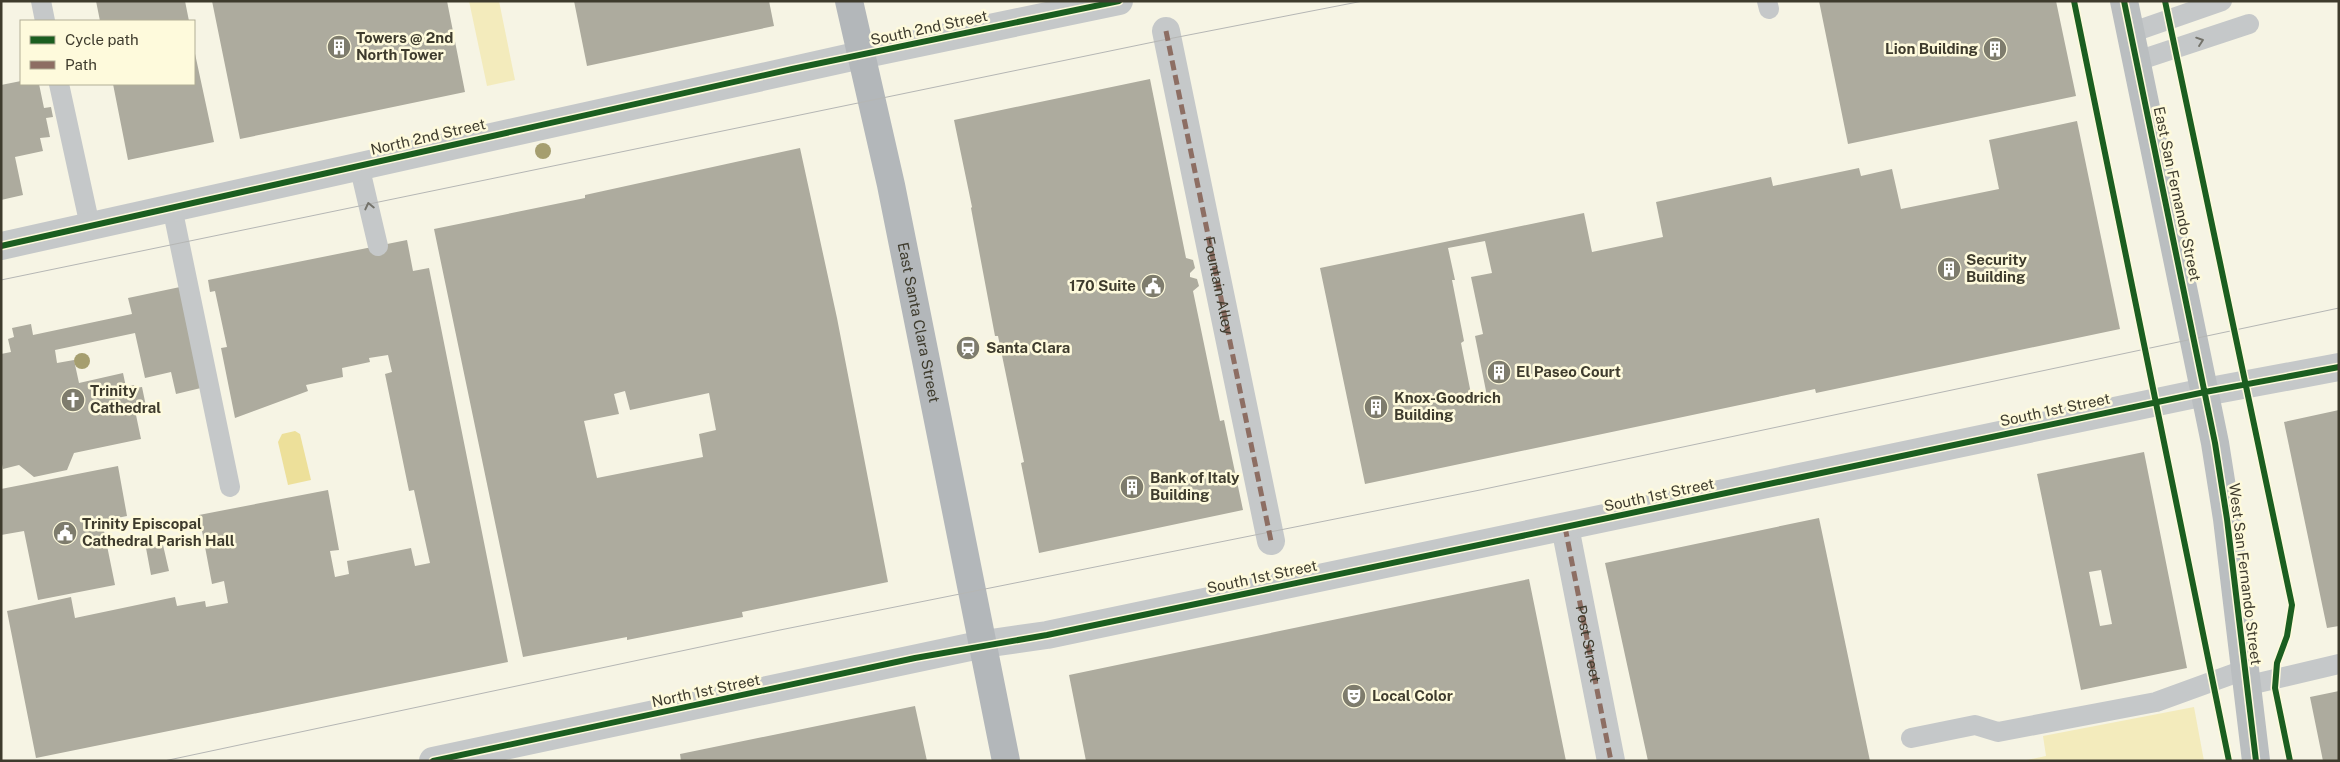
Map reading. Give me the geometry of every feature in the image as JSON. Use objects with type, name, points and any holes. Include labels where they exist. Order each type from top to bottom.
[{"type":"main road","name":"East Santa Clara Street","points":[[849,1],[891,185],[1006,761]]},
{"type":"main road","name":"East San Fernando Street","points":[[2124,1],[2205,392]]},
{"type":"main road","name":"West San Fernando Street","points":[[2205,392],[2227,520],[2256,761]]},
{"type":"street","name":"South 2nd Street","points":[[861,54],[1119,1]]},
{"type":"street","name":"Fountain Alley","points":[[1166,31],[1271,541]]},
{"type":"street","name":"North 2nd Street","points":[[1,246],[861,54]]},
{"type":"street","name":"South 1st Street","points":[[984,644],[1056,633],[2205,392],[2339,367]]},
{"type":"street","name":"Post Street","points":[[1565,527],[1611,761]]},
{"type":"street","name":"North 1st Street","points":[[434,761],[984,644]]},
{"type":"lane","points":[[41,1],[46,20]]},
{"type":"lane","points":[[2130,33],[2222,1]]},
{"type":"lane","points":[[2136,61],[2249,24]]},
{"type":"lane","points":[[59,85],[90,226]]},
{"type":"lane","points":[[359,165],[378,246]]},
{"type":"lane","points":[[172,207],[230,487]]},
{"type":"lane","points":[[1911,738],[1975,725],[1998,732],[2156,702],[2245,678],[2339,664]]},
{"type":"shaded area","points":[[469,1],[499,1],[515,80],[487,86]]},
{"type":"shaded area","points":[[295,431],[300,434],[311,480],[288,485],[278,442],[282,434]]},
{"type":"shaded area","points":[[2194,707],[2204,761],[2022,761],[2046,756],[2043,736]]},
{"type":"building","points":[[96,1],[185,1],[189,20],[100,20]]},
{"type":"building","name":"Towers @ 2nd North Tower","points":[[212,1],[447,1],[465,92],[240,139]]},
{"type":"building","points":[[574,1],[769,1],[774,26],[587,66]]},
{"type":"building","points":[[1819,1],[2056,1],[2076,96],[1848,144]]},
{"type":"building","points":[[195,54],[214,142],[128,160],[113,85],[195,85]]},
{"type":"building","points":[[1150,79],[1186,258],[1193,260],[1195,268],[1190,273],[1190,277],[1197,279],[1199,286],[1193,291],[1220,421],[1224,420],[1243,510],[1039,553],[1021,463],[1024,462],[998,336],[995,336],[954,120]]},
{"type":"building","points":[[20,81],[20,85],[39,85],[44,108],[51,107],[53,117],[46,118],[50,137],[40,138],[43,151],[15,157],[23,195],[1,200],[1,85]]},
{"type":"building","points":[[2077,121],[2120,329],[1816,393],[1815,389],[1365,484],[1320,268],[1584,213],[1592,252],[1663,237],[1656,202],[1771,177],[1773,186],[1859,168],[1861,176],[1892,169],[1901,209],[1999,189],[1989,140]],"holes":[[[1485,241],[1492,273],[1471,277],[1483,334],[1475,336],[1488,401],[1473,404],[1461,343],[1464,341],[1448,248]]]},
{"type":"building","points":[[800,148],[837,318],[888,582],[742,612],[743,617],[627,640],[627,637],[523,657],[434,229],[585,198],[585,195]],"holes":[[[625,391],[630,410],[709,393],[716,430],[699,434],[703,457],[597,478],[584,421],[619,414],[614,394]]]},
{"type":"building","points":[[407,240],[413,271],[429,268],[508,662],[36,758],[7,611],[71,597],[75,618],[175,597],[177,606],[205,601],[206,607],[228,603],[224,581],[212,584],[199,515],[328,490],[339,550],[330,551],[335,577],[349,574],[347,561],[411,548],[415,566],[430,563],[414,490],[409,491],[385,374],[392,372],[388,355],[369,358],[370,362],[342,368],[343,377],[306,385],[308,391],[235,418],[221,348],[227,347],[215,291],[210,292],[208,280]]},
{"type":"building","name":"Trinity Cathedral","points":[[180,287],[201,388],[176,394],[171,372],[145,378],[135,333],[55,350],[57,363],[74,360],[79,383],[123,373],[126,387],[134,385],[135,388],[142,387],[147,411],[136,415],[141,439],[74,453],[67,470],[34,477],[19,465],[3,469],[1,459],[1,354],[11,352],[8,339],[14,337],[12,328],[31,324],[33,335],[132,314],[128,298]]},
{"type":"building","points":[[2339,410],[2339,626],[2327,628],[2284,422]]},
{"type":"building","points":[[2144,452],[2187,668],[2081,690],[2037,474]],"holes":[[[2101,570],[2112,624],[2100,626],[2089,572]]]},
{"type":"building","name":"Trinity Episcopal Cathedral Parish Hall","points":[[118,466],[127,516],[102,521],[115,585],[38,600],[24,531],[1,535],[1,489]]},
{"type":"building","points":[[1819,518],[1870,761],[1648,761],[1605,563]]},
{"type":"building","points":[[163,545],[169,571],[151,575],[146,548]]},
{"type":"building","points":[[1529,579],[1566,761],[1086,761],[1069,675]]},
{"type":"building","points":[[2339,691],[2339,761],[2323,761],[2310,697]]},
{"type":"building","points":[[915,706],[927,761],[681,761],[680,754]]},
{"type":"tram line","points":[[1,280],[1168,39],[1363,1]]},
{"type":"tram line","points":[[164,761],[780,630],[1480,490],[2339,308]]},
{"type":"marked path","points":[[1166,31],[1271,541]]},
{"type":"marked path","points":[[1565,527],[1611,761]]},
{"type":"cycle path","points":[[1,246],[792,69],[1119,1]]},
{"type":"cycle path","points":[[2074,1],[2229,761]]},
{"type":"cycle path","points":[[2124,1],[2215,443],[2227,519],[2256,761]]},
{"type":"cycle path","points":[[2165,1],[2292,605],[2287,636],[2277,663],[2275,688],[2290,761]]},
{"type":"cycle path","points":[[433,761],[915,658],[1047,635],[2205,392],[2339,367]]},
{"type":"place","name":"Towers @ 2nd North Tower","points":[[339,47]]},
{"type":"place","name":"Lion Building","points":[[1995,49]]},
{"type":"place","name":"Security Building","points":[[1949,269]]},
{"type":"place","name":"170 Suite","points":[[1153,286]]},
{"type":"place","name":"Santa Clara","points":[[968,348]]},
{"type":"place","name":"El Paseo Court","points":[[1499,372]]},
{"type":"place","name":"Trinity Cathedral","points":[[73,400]]},
{"type":"place","name":"Knox-Goodrich Building","points":[[1376,407]]},
{"type":"place","name":"Bank of Italy Building","points":[[1132,487]]},
{"type":"place","name":"Trinity Episcopal Cathedral Parish Hall","points":[[65,533]]},
{"type":"place","name":"Local Color","points":[[1354,696]]}]
